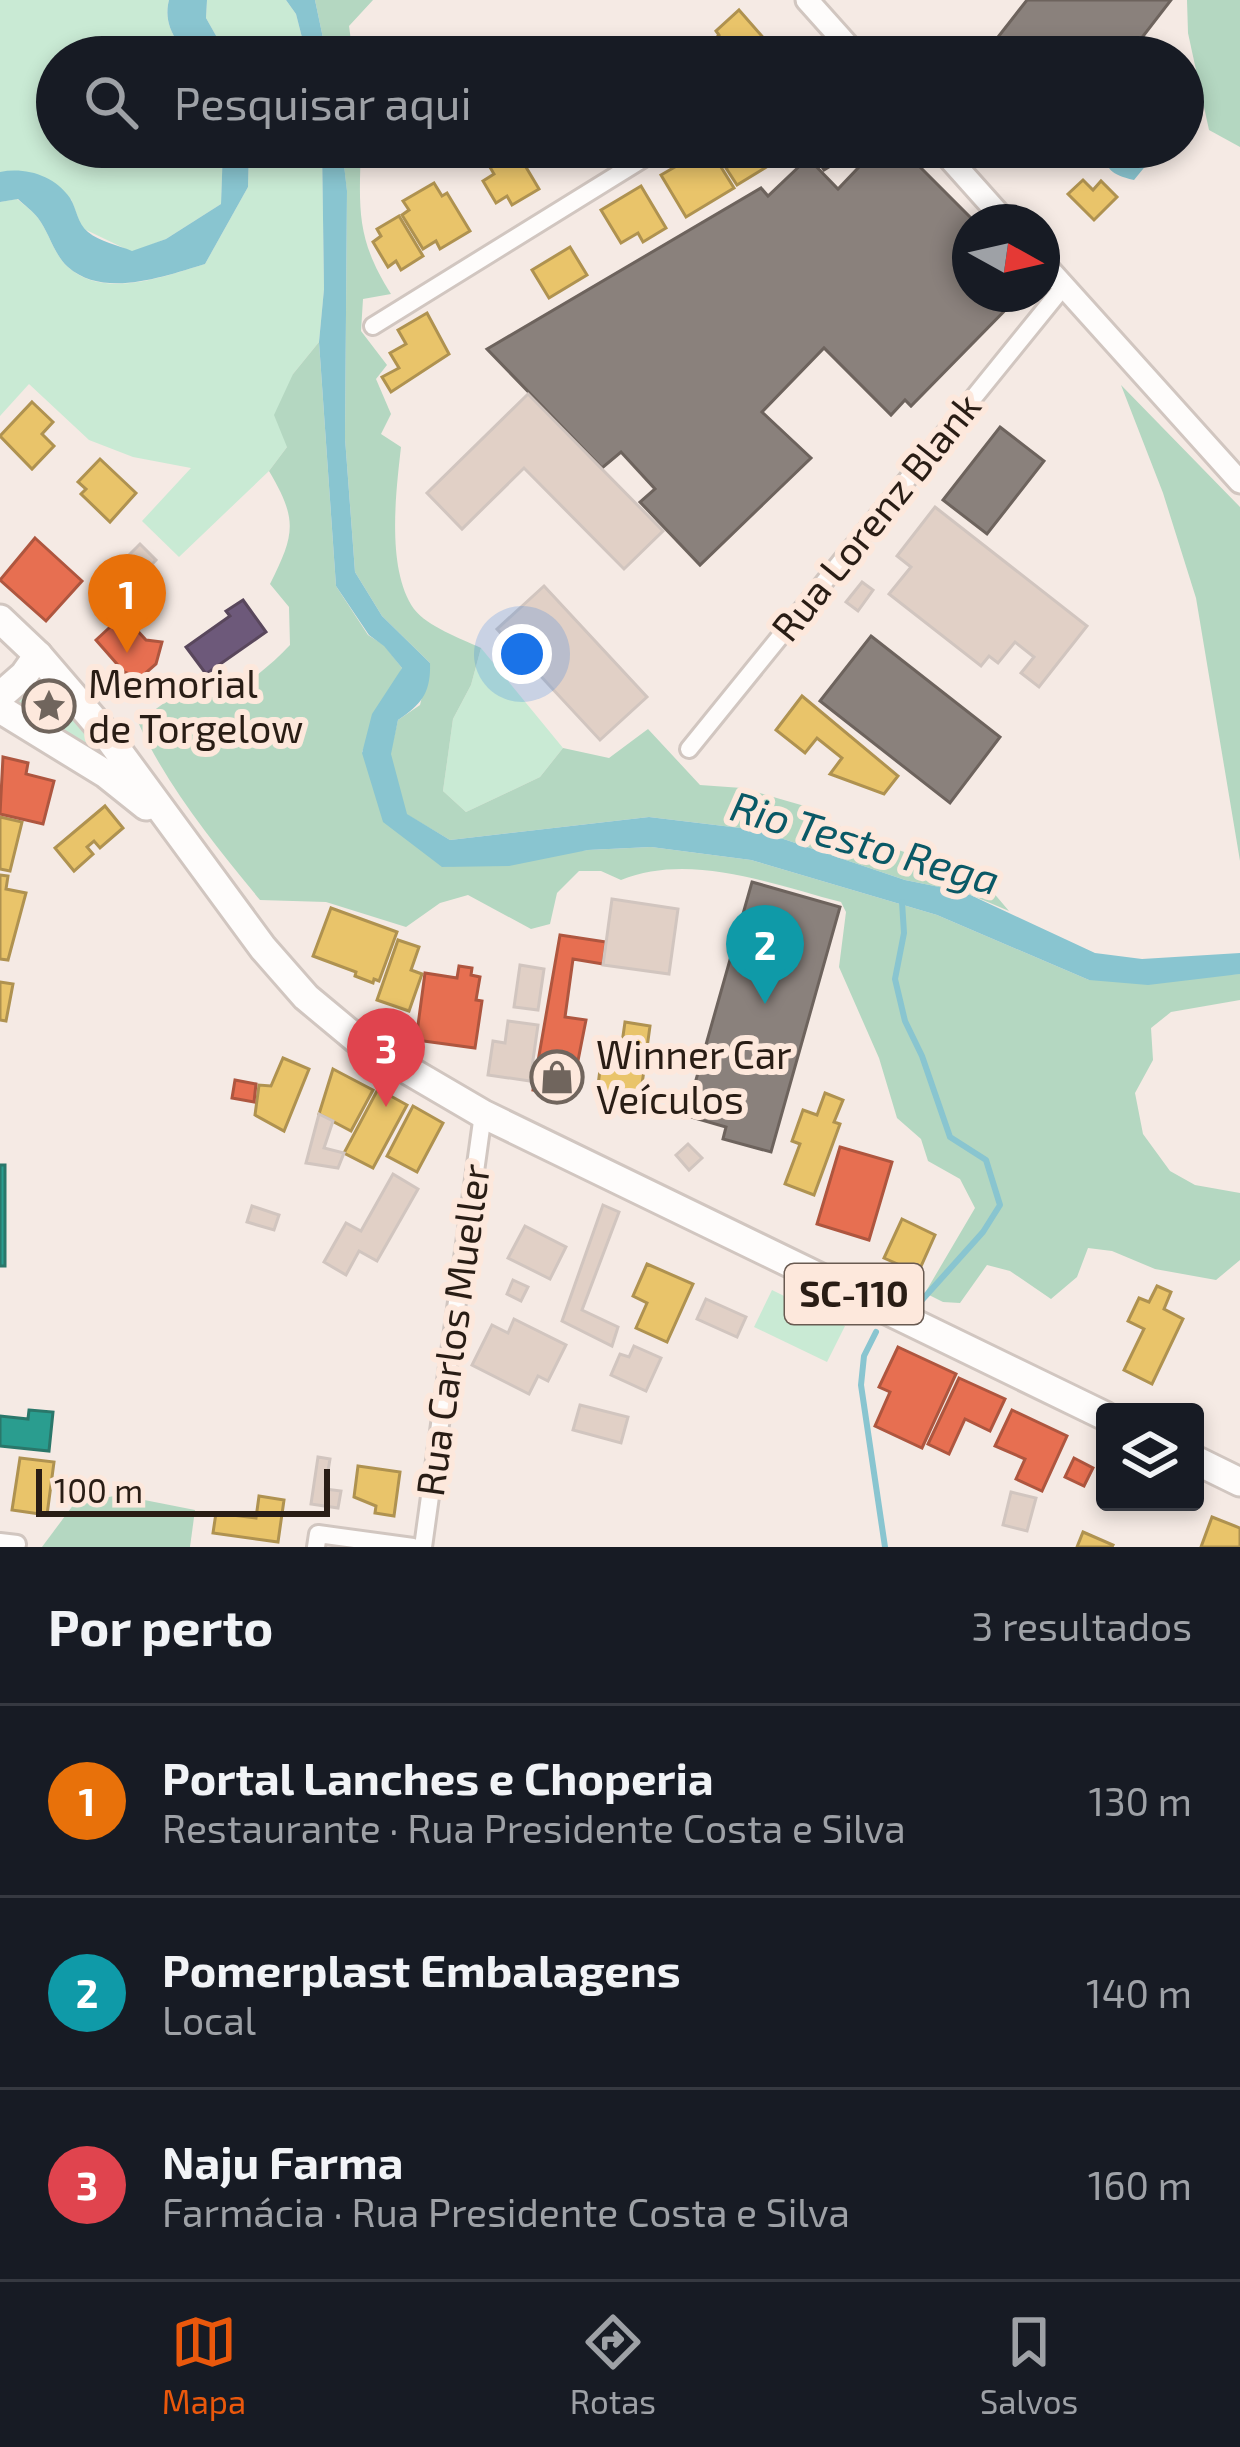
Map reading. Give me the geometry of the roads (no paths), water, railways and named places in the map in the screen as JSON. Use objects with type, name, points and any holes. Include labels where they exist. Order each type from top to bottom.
[{"type":"main road","name":"SC-110","points":[[0,619],[105,733],[262,948],[306,997],[387,1061],[483,1114],[1096,1412]]},
{"type":"main road","points":[[0,696],[24,676],[38,655]]},
{"type":"main road","name":"SC-110","points":[[0,709],[106,774],[173,828]]},
{"type":"main road","points":[[1204,1464],[1240,1482]]},
{"type":"street","points":[[807,0],[839,36]]},
{"type":"street","points":[[373,326],[628,168]]},
{"type":"street","points":[[958,168],[990,204]]},
{"type":"street","points":[[1060,282],[1240,482]]},
{"type":"street","name":"Rua Lorenz Blank","points":[[689,749],[1064,286]]},
{"type":"street","name":"Rua Carlos Mueller","points":[[423,1547],[483,1114]]},
{"type":"street","name":"Rua Carlos Mueller","points":[[316,1547],[318,1534],[413,1547]]},
{"type":"water","points":[[169,0],[207,0],[206,18],[216,36],[174,36]]},
{"type":"water","points":[[286,0],[315,0],[323,36],[302,36]]},
{"type":"water","points":[[222,168],[248,168],[248,187],[205,264],[154,279],[99,282],[63,262],[42,224],[18,199],[0,202],[0,172],[38,174],[56,184],[88,232],[132,251],[166,239],[221,204]]},
{"type":"water","points":[[322,168],[344,168],[345,438],[355,572],[382,616],[430,663],[427,690],[398,720],[391,754],[407,814],[450,840],[649,817],[757,830],[905,880],[964,892],[1095,953],[1142,959],[1240,953],[1240,974],[1148,985],[1089,980],[937,915],[751,860],[651,847],[588,850],[509,866],[442,867],[383,822],[362,753],[372,714],[402,668],[369,635],[336,586],[319,342],[324,289]]},
{"type":"water","points":[[1110,168],[1144,168],[1134,180]]},
{"type":"waterway","points":[[902,902],[904,933],[895,979],[905,1021],[950,1137],[986,1160],[1000,1205],[983,1232],[922,1300]]},
{"type":"waterway","points":[[876,1332],[864,1356],[861,1385],[885,1547]]},
{"type":"place","name":"Portal Lanches e Choperia","points":[[127,653]]},
{"type":"place","name":"Memorial de Torgelow","points":[[49,706]]},
{"type":"place","name":"Pomerplast Embalagens","points":[[765,1004]]},
{"type":"place","name":"Winner Car Veículos","points":[[557,1077]]},
{"type":"place","name":"Naju Farma","points":[[386,1107]]},
{"type":"water label","name":"Rio Testo Rega","points":[[865,843]]}]
